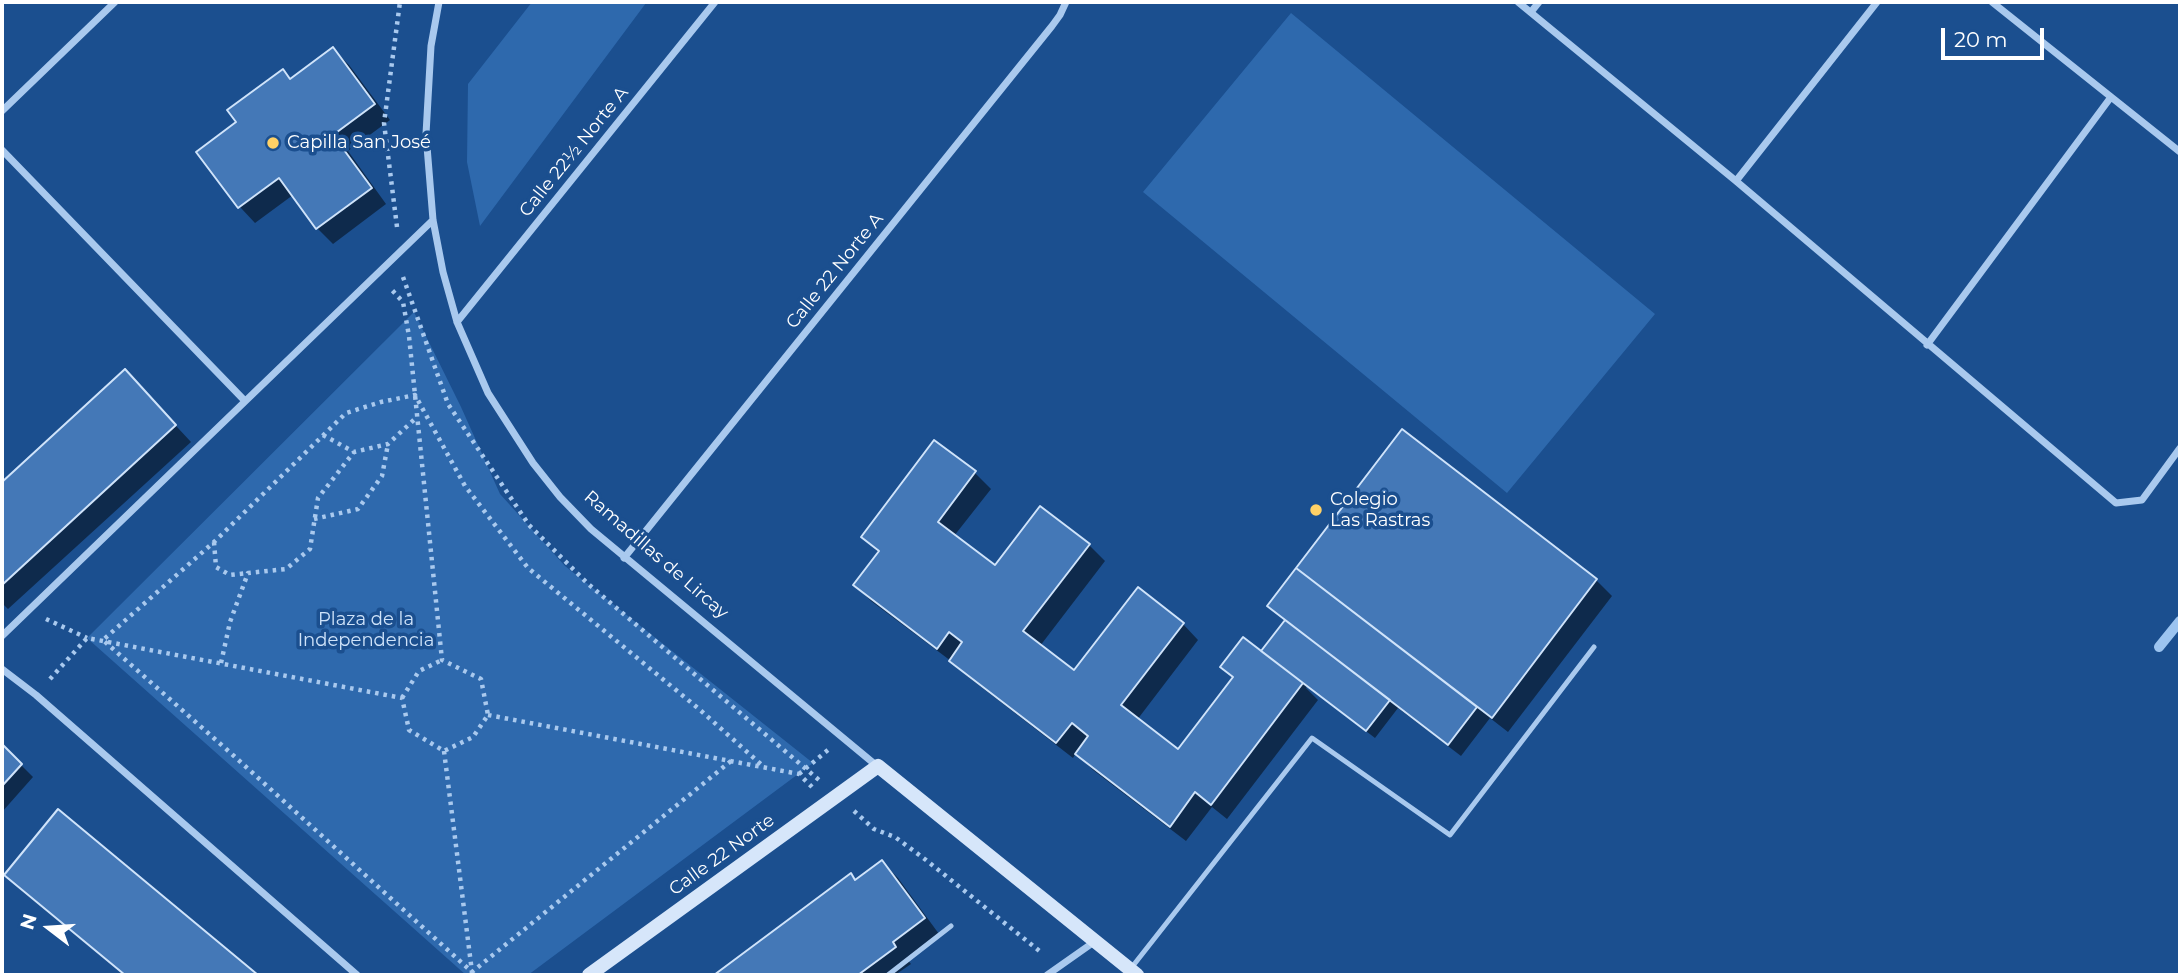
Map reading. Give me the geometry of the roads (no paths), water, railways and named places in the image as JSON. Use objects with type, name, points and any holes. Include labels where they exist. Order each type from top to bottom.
[{"type":"street","points":[[2,111],[115,2]]},
{"type":"street","name":"Ramadillas de Lircay","points":[[439,2],[431,46],[426,134],[433,220],[443,272],[457,322],[488,393],[533,463],[560,497],[624,558],[1134,972]]},
{"type":"street","name":"Calle 22½ Norte A","points":[[457,322],[715,2]]},
{"type":"street","name":"Calle 22 Norte A","points":[[624,558],[1060,16],[1066,2]]},
{"type":"street","points":[[1518,2],[1736,181],[2116,502],[2142,500],[2180,448]]},
{"type":"street","points":[[1531,12],[1539,2]]},
{"type":"street","points":[[1736,181],[1877,2]]},
{"type":"street","points":[[1992,2],[2180,152]]},
{"type":"street","points":[[1927,345],[2111,97]]},
{"type":"street","points":[[2,150],[245,401]]},
{"type":"street","points":[[2,636],[433,220]]},
{"type":"street","points":[[2,669],[36,695],[357,975]]},
{"type":"street","name":"Calle 22 Norte","points":[[589,975],[878,766]]},
{"type":"street","points":[[1047,975],[1095,941]]},
{"type":"lane","points":[[1134,972],[1312,738],[1450,835],[1594,647]]},
{"type":"lane","points":[[888,975],[951,926]]},
{"type":"waterway","points":[[2159,647],[2180,621]]},
{"type":"place","name":"Capilla San José","points":[[273,143]]},
{"type":"place","name":"Colegio Las Rastras","points":[[1316,510]]},
{"type":"park label","name":"Plaza de la Independencia","points":[[366,630]]}]
